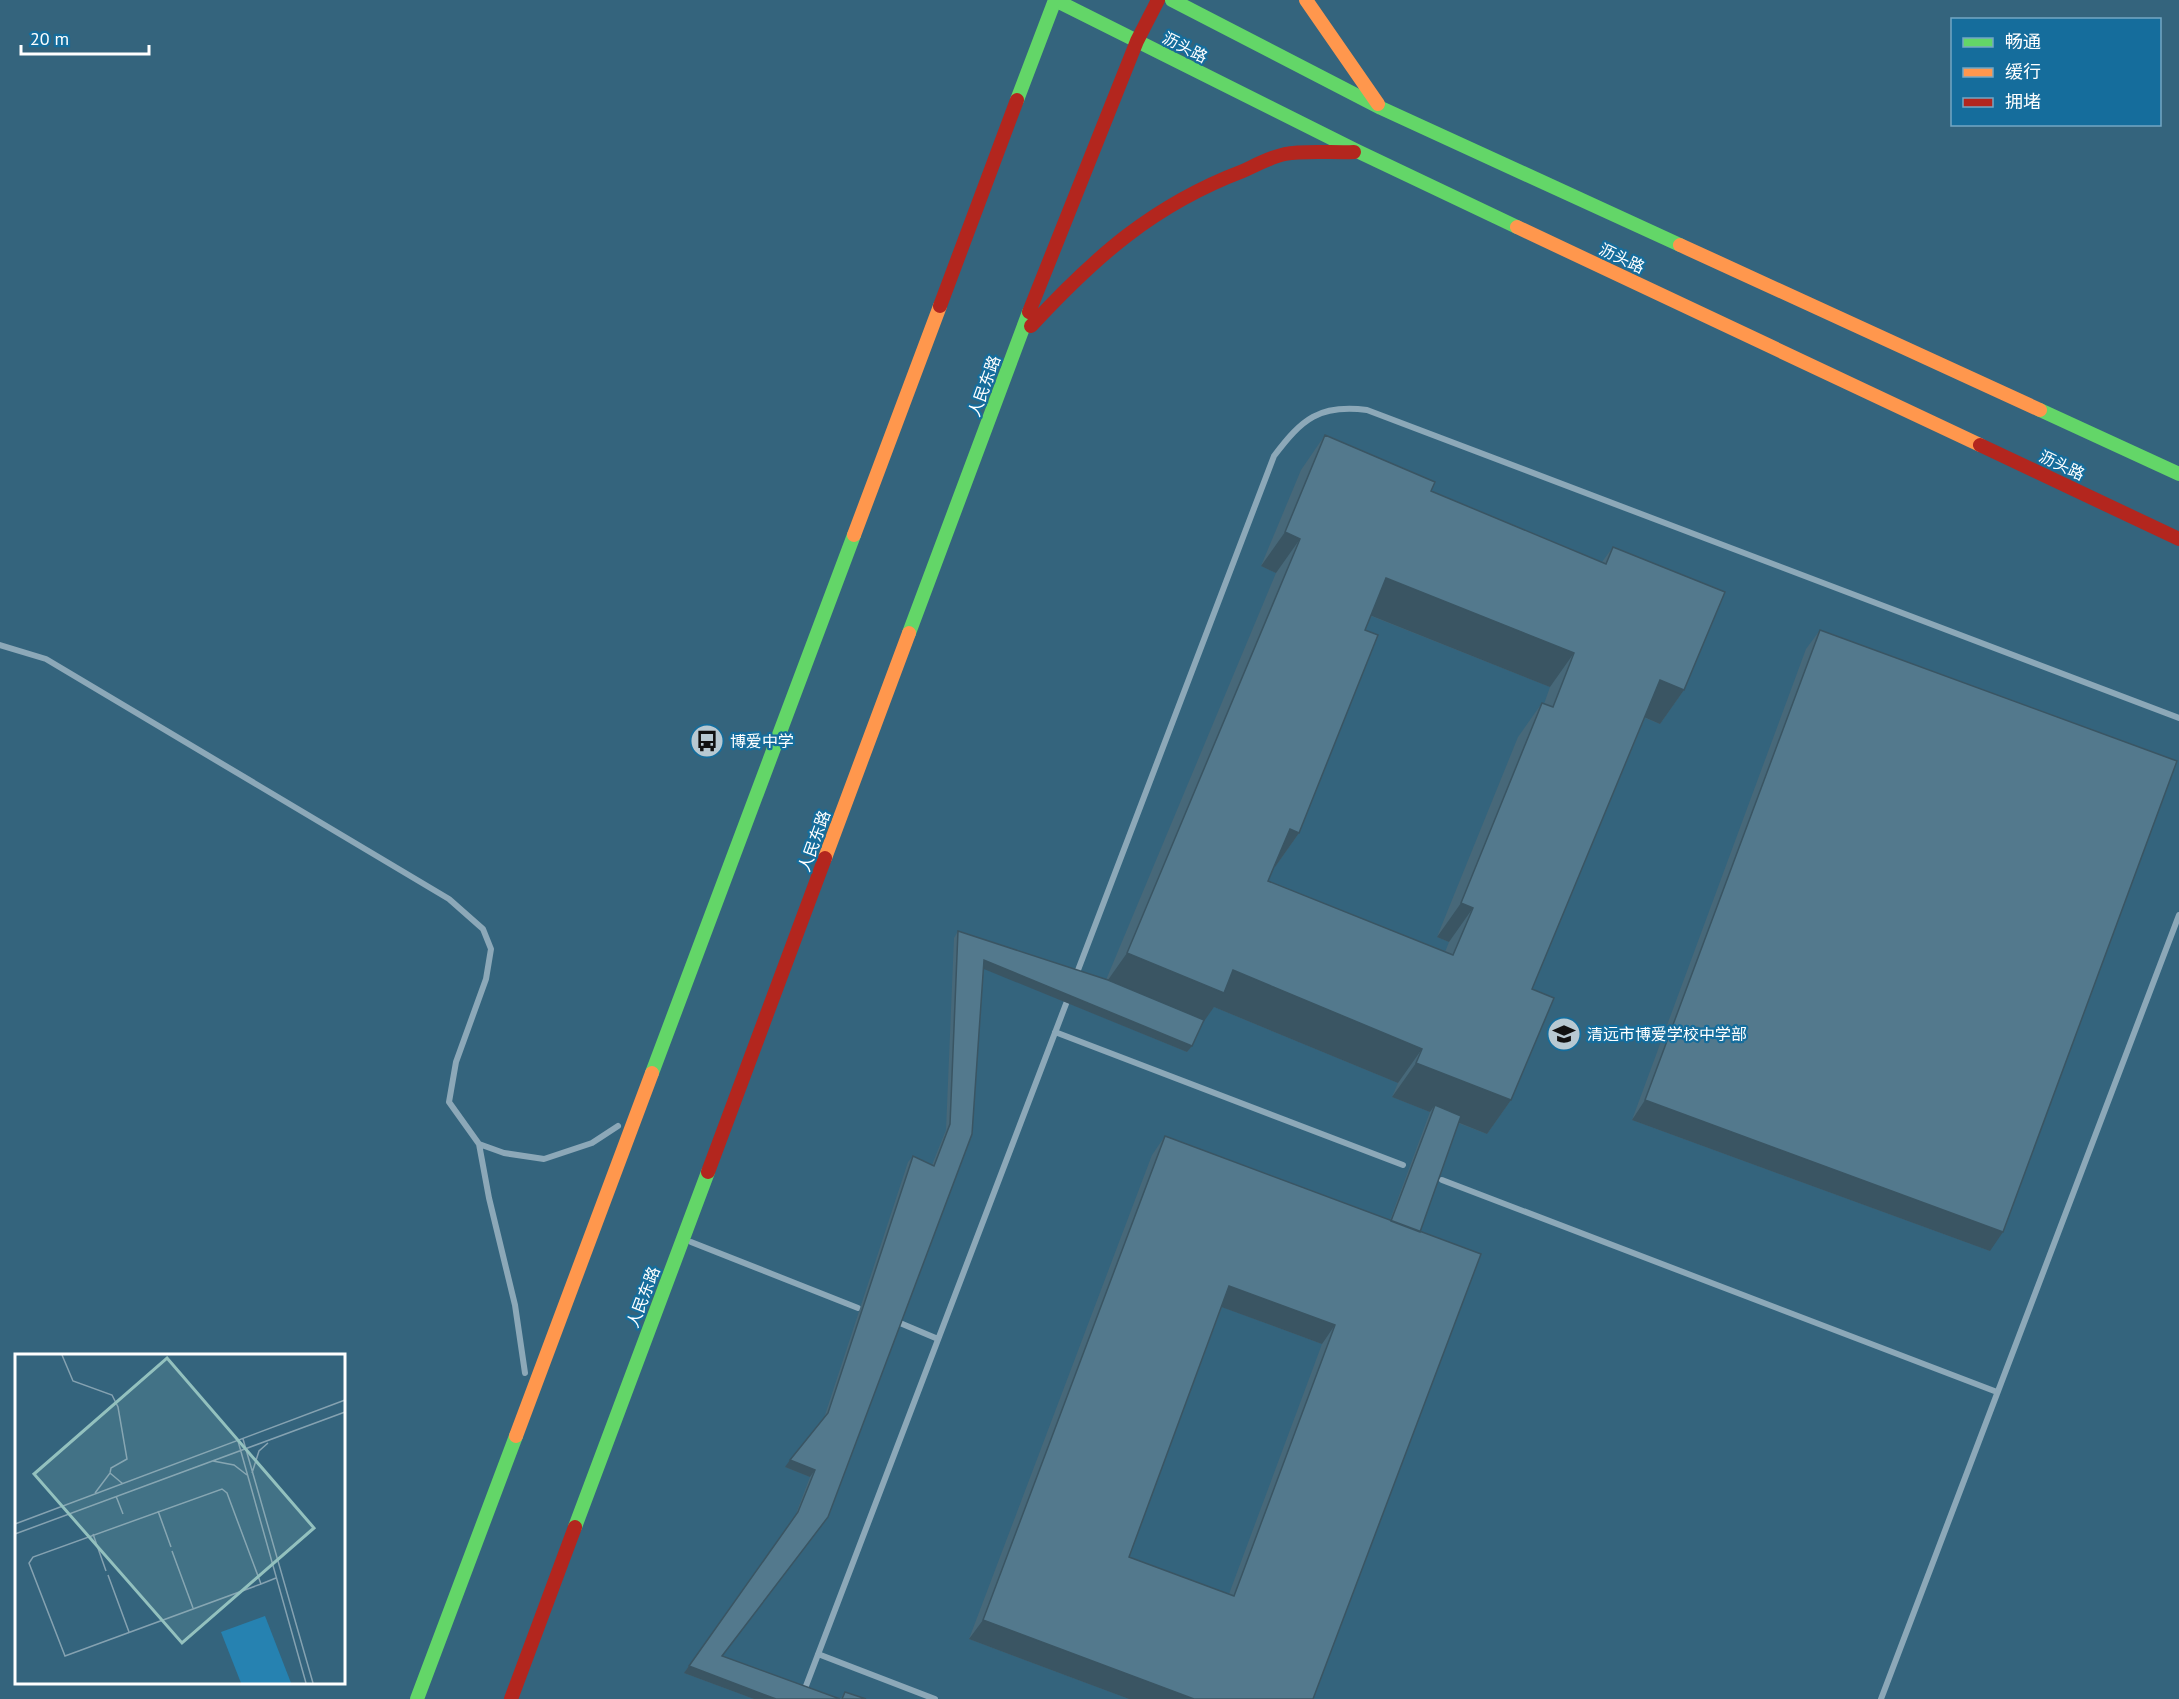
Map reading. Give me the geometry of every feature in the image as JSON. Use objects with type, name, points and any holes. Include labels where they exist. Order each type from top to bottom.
[{"type":"main road","name":"沥头路","points":[[1055,0],[1357,152],[2179,538]]},
{"type":"main road","points":[[417,1699],[528,1395],[637,1115],[1055,0]]},
{"type":"main road","name":"人民东路","points":[[511,1699],[1019,338],[1137,41],[1158,0]]},
{"type":"main road","points":[[1172,0],[1381,108],[2179,474]]},
{"type":"main road","points":[[1306,0],[1381,108]]},
{"type":"main road","points":[[1019,338],[1071,283],[1114,244],[1159,211],[1210,183],[1286,154],[1357,152]]},
{"type":"street","points":[[801,1699],[1274,456],[1306,420],[1329,409],[1348,407],[1367,410],[2179,718]]},
{"type":"street","points":[[0,645],[46,659],[449,899],[483,929],[492,950],[486,979],[456,1062],[449,1102],[479,1144],[489,1198],[515,1305],[526,1379]]},
{"type":"street","points":[[1881,1699],[2179,915]]},
{"type":"street","points":[[1055,1032],[1403,1165]]},
{"type":"street","points":[[479,1144],[504,1153],[544,1158],[592,1143],[637,1115]]},
{"type":"street","points":[[1442,1180],[1997,1392]]},
{"type":"street","points":[[683,1239],[858,1308]]},
{"type":"street","points":[[900,1323],[938,1339]]},
{"type":"street","points":[[818,1654],[935,1699]]},
{"type":"building","points":[[1325,435],[1435,482],[1431,491],[1606,564],[1613,547],[1725,592],[1684,690],[1660,680],[1532,989],[1554,998],[1511,1100],[1416,1063],[1422,1049],[1233,970],[1224,993],[1127,953],[1300,539],[1285,532]],"holes":[[[1386,578],[1574,653],[1553,707],[1542,703],[1461,903],[1473,908],[1453,955],[1268,881],[1290,829],[1299,833],[1378,635],[1365,630]]]},
{"type":"building","points":[[1820,630],[2177,761],[2003,1232],[1645,1100]]},
{"type":"building","points":[[958,931],[1108,980],[1204,1020],[1192,1046],[984,960],[972,1134],[828,1517],[722,1656],[840,1699],[776,1699],[689,1666],[798,1512],[815,1470],[790,1460],[828,1413],[913,1156],[934,1166],[950,1124]]},
{"type":"building","points":[[1435,1105],[1461,1116],[1420,1232],[1391,1221]]},
{"type":"building","points":[[1165,1136],[1481,1254],[1313,1699],[1194,1699],[983,1620]],"holes":[[[1229,1286],[1335,1325],[1234,1596],[1129,1557]]]},
{"type":"building","points":[[845,1692],[866,1699],[842,1699]]},
{"type":"traffic: fast","points":[[1055,0],[1357,151],[1517,227]]},
{"type":"traffic: fast","points":[[1017,100],[1055,0]]},
{"type":"traffic: fast","points":[[1172,0],[1381,108],[1680,245]]},
{"type":"traffic: fast","points":[[909,633],[1029,312]]},
{"type":"traffic: fast","points":[[2040,410],[2179,474]]},
{"type":"traffic: fast","points":[[652,1073],[854,535]]},
{"type":"traffic: fast","points":[[575,1527],[708,1172]]},
{"type":"traffic: fast","points":[[417,1699],[516,1436]]},
{"type":"traffic: slow","points":[[1306,0],[1378,104]]},
{"type":"traffic: slow","points":[[1517,227],[1980,445]]},
{"type":"traffic: slow","points":[[1680,245],[2040,410]]},
{"type":"traffic: slow","points":[[854,535],[940,306]]},
{"type":"traffic: slow","points":[[825,858],[909,633]]},
{"type":"traffic: slow","points":[[516,1436],[652,1073]]},
{"type":"traffic: jam","points":[[1029,312],[1137,41],[1158,0]]},
{"type":"traffic: jam","points":[[940,306],[1017,100]]},
{"type":"traffic: jam","points":[[1031,326],[1078,277],[1102,256],[1127,235],[1181,200],[1280,155],[1301,152],[1354,152]]},
{"type":"traffic: jam","points":[[1980,445],[2179,539]]},
{"type":"traffic: jam","points":[[708,1172],[825,858]]},
{"type":"traffic: jam","points":[[511,1699],[575,1527]]},
{"type":"place","name":"博爱中学","points":[[707,741]]},
{"type":"place","name":"清远市博爱学校中学部","points":[[1564,1034]]}]
